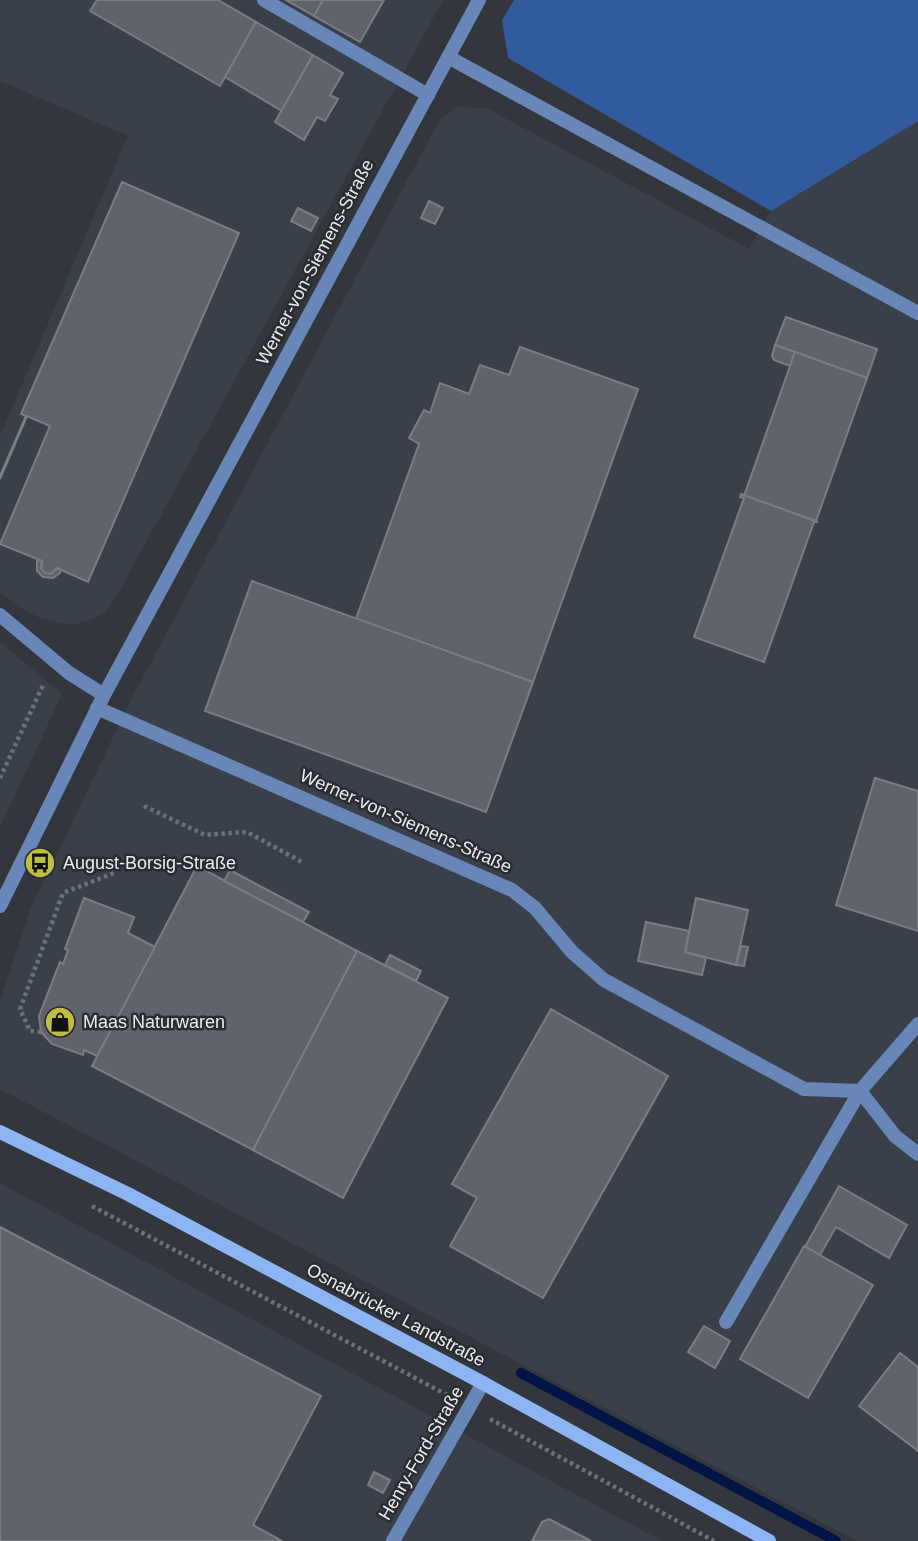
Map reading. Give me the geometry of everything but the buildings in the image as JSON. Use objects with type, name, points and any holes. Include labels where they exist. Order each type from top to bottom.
[{"type":"street","points":[[264,0],[428,95]]},
{"type":"street","name":"Werner-von-Siemens-Straße","points":[[0,906],[100,702],[479,0]]},
{"type":"street","points":[[448,57],[918,313]]},
{"type":"street","points":[[0,615],[100,702]]},
{"type":"street","name":"Werner-von-Siemens-Straße","points":[[100,702],[512,890],[535,908],[572,952],[604,980],[804,1089],[860,1091]]},
{"type":"street","points":[[726,1322],[860,1091],[918,1024]]},
{"type":"street","points":[[860,1091],[895,1136],[918,1154]]},
{"type":"street","name":"Osnabrücker Landstraße","points":[[0,1132],[128,1194],[482,1383],[769,1541]]},
{"type":"street","name":"Henry-Ford-Straße","points":[[393,1541],[482,1383]]},
{"type":"path","points":[[0,778],[54,661]]},
{"type":"path","points":[[144,806],[205,835],[247,832],[302,862]]},
{"type":"path","points":[[41,1032],[30,1031],[20,1009],[63,893],[114,873]]},
{"type":"path","points":[[84,1202],[714,1541]]},
{"type":"shaded area","points":[[0,0],[443,0],[116,597],[103,614],[71,625],[40,618],[19,607],[0,592],[0,436],[128,136],[0,81]]},
{"type":"shaded area","points":[[514,0],[918,0],[918,121],[771,211],[508,58],[502,20]]},
{"type":"shaded area","points":[[457,107],[486,108],[749,249],[771,211],[918,121],[918,1541],[857,1541],[0,1089],[0,1001],[31,908],[132,698],[439,121]]},
{"type":"shaded area","points":[[0,642],[62,694],[0,827]]},
{"type":"shaded area","points":[[0,1183],[662,1541],[0,1541]]},
{"type":"waterway","points":[[521,1373],[836,1541]]},
{"type":"place","name":"August-Borsig-Straße","points":[[40,863]]},
{"type":"place","name":"Maas Naturwaren","points":[[60,1022]]}]
